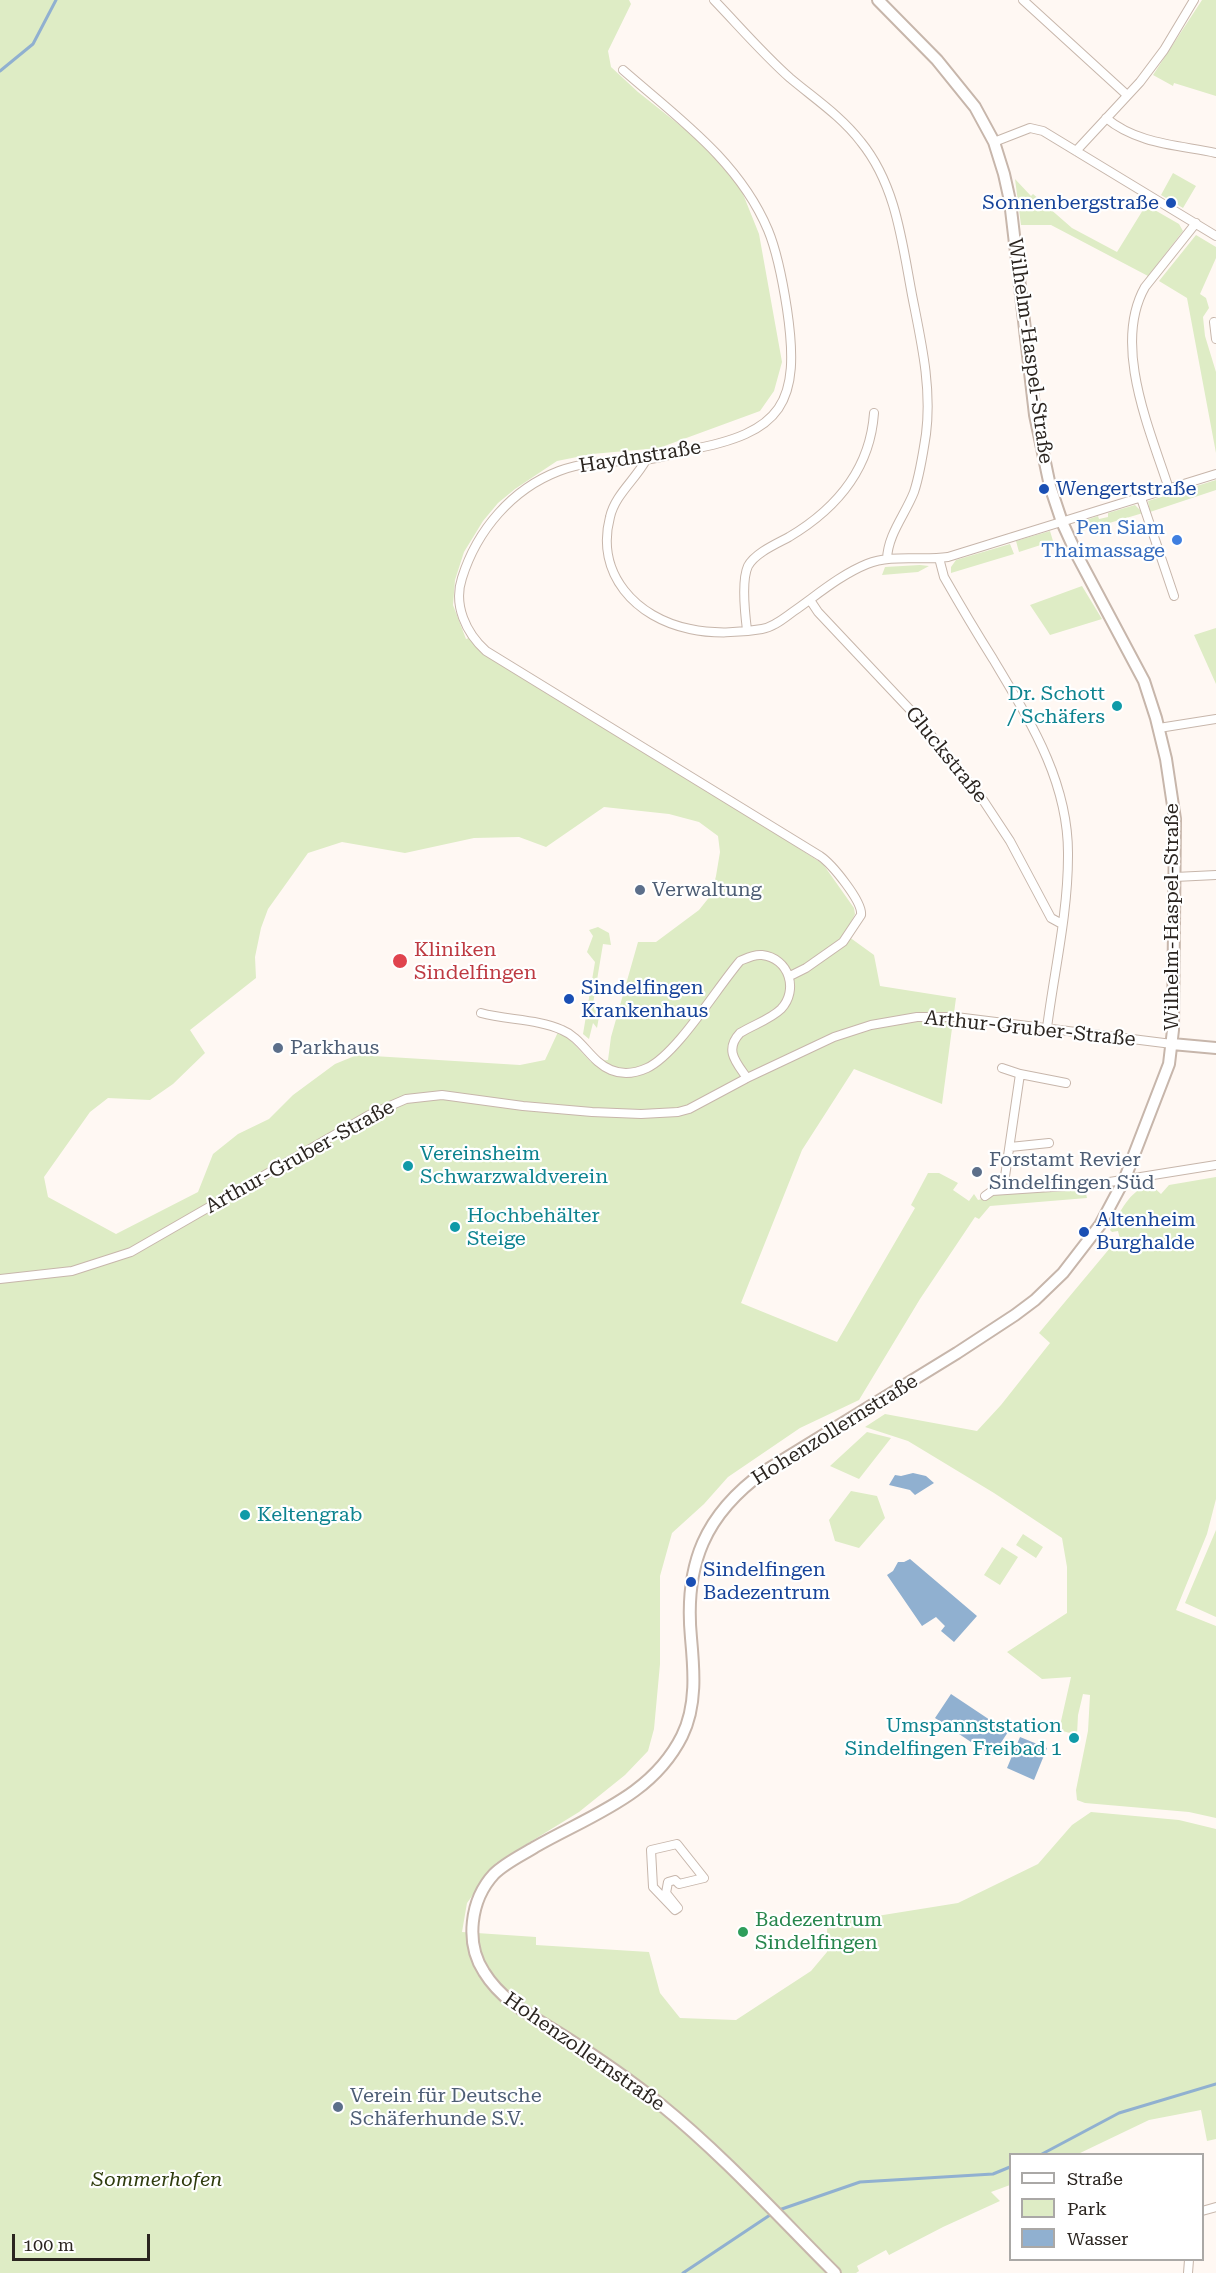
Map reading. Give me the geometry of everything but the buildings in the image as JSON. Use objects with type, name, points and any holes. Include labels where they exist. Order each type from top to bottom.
[{"type":"street","points":[[714,0],[791,79],[847,125],[877,165],[891,199],[925,361],[927,399],[926,432],[919,471],[914,491],[888,547],[887,559]]},
{"type":"street","name":"Wilhelm-Haspel-Straße","points":[[878,0],[912,32],[956,81],[975,107],[994,142],[1010,201],[1038,433],[1050,486],[1062,522],[1082,565],[1144,681],[1166,759],[1175,819],[1172,1044]]},
{"type":"street","points":[[1023,0],[1127,95]]},
{"type":"street","points":[[1076,151],[1164,50],[1194,0]]},
{"type":"street","name":"Haydnstraße","points":[[623,70],[698,133],[731,169],[748,194],[771,240],[785,298],[792,359],[792,371],[785,398],[772,418],[763,425],[729,440],[646,460],[597,461],[559,471],[543,479],[504,507],[478,540],[465,568],[459,591],[463,615],[471,632],[486,651],[688,773],[820,856],[832,866],[861,906],[861,915],[843,942],[806,968],[789,976]]},
{"type":"street","points":[[1106,118],[1124,132],[1141,139],[1216,153]]},
{"type":"street","points":[[994,142],[1035,128],[1216,236]]},
{"type":"street","points":[[1169,489],[1137,384],[1132,340],[1133,316],[1145,287],[1196,223]]},
{"type":"street","points":[[1214,322],[1216,339]]},
{"type":"street","points":[[747,630],[745,592],[747,568],[766,550],[809,524],[846,488],[862,464],[872,433],[874,413]]},
{"type":"street","points":[[646,460],[610,514],[607,535],[608,553],[613,573],[623,591],[652,614],[676,625],[704,631],[769,627],[849,573],[868,564],[887,559],[939,558],[1216,474]]},
{"type":"street","points":[[1141,498],[1174,596]]},
{"type":"street","points":[[939,558],[944,577],[1032,725],[1050,762],[1065,819],[1068,857],[1062,924],[1047,1028]]},
{"type":"street","name":"Gluckstraße","points":[[810,600],[818,612],[882,678],[944,749],[983,800],[1010,841],[1051,918],[1062,924]]},
{"type":"street","points":[[1159,728],[1216,719]]},
{"type":"street","points":[[1175,877],[1216,875]]},
{"type":"street","points":[[481,1013],[556,1027],[568,1033],[612,1071],[635,1073],[648,1068],[670,1050],[740,961],[756,955],[769,956],[783,966],[789,976],[790,993],[781,1009],[740,1033],[732,1045],[734,1060],[747,1078]]},
{"type":"street","name":"Arthur-Gruber-Straße","points":[[0,1279],[72,1271],[130,1252],[172,1230],[369,1115],[406,1099],[442,1095],[534,1107],[664,1114],[689,1109],[747,1078],[834,1037],[892,1020],[917,1017],[956,1017],[1216,1048]]},
{"type":"street","name":"Hohenzollernstraße","points":[[835,2273],[699,2139],[659,2104],[600,2060],[503,1996],[487,1977],[476,1957],[472,1929],[477,1905],[487,1884],[498,1870],[632,1793],[656,1774],[672,1754],[684,1731],[692,1695],[693,1658],[689,1600],[692,1575],[698,1555],[710,1530],[728,1502],[765,1471],[957,1353],[1035,1300],[1081,1252],[1100,1225],[1125,1178],[1169,1064],[1172,1044]]},
{"type":"street","points":[[1002,1068],[1066,1083]]},
{"type":"street","points":[[1003,1190],[1020,1074]]},
{"type":"street","points":[[1010,1147],[1049,1143]]},
{"type":"street","points":[[985,1196],[992,1191],[1097,1184],[1216,1165]]},
{"type":"street","points":[[677,1844],[704,1878],[679,1884],[675,1880],[668,1882],[666,1893],[678,1908],[675,1910],[653,1887],[651,1850],[677,1844]]},
{"type":"green space","name":"Sommerhofen","points":[[0,0],[629,0],[631,4],[608,51],[611,67],[638,92],[701,142],[741,189],[759,234],[782,362],[774,391],[760,411],[659,448],[592,454],[557,461],[515,489],[498,503],[483,521],[464,552],[455,580],[453,605],[466,639],[469,638],[476,646],[682,773],[823,864],[854,908],[855,914],[845,934],[874,955],[880,986],[956,998],[942,1104],[854,1069],[802,1150],[741,1303],[837,1342],[915,1208],[911,1205],[928,1173],[939,1173],[958,1183],[953,1190],[969,1201],[974,1194],[978,1200],[1000,1194],[1085,1189],[1087,1198],[990,1206],[979,1219],[975,1217],[920,1299],[859,1400],[800,1428],[728,1477],[704,1504],[672,1533],[660,1576],[660,1664],[654,1729],[648,1751],[625,1775],[579,1812],[496,1863],[467,1903],[462,1932],[536,1937],[536,1945],[649,1952],[660,1993],[680,2018],[736,2020],[811,1971],[827,1952],[827,1924],[958,1903],[1038,1864],[1072,1825],[1091,1812],[1179,1820],[1216,1829],[1216,2139],[1207,2141],[1201,2110],[1149,2120],[1080,2153],[1009,2153],[1009,2185],[991,2192],[1000,2201],[889,2255],[886,2250],[857,2266],[859,2271],[856,2273],[0,2273]],"holes":[[[604,807],[669,814],[699,822],[718,836],[720,852],[711,895],[699,910],[656,942],[638,942],[611,1037],[608,1060],[591,1062],[569,1039],[558,1032],[545,1060],[520,1065],[357,1055],[335,1064],[293,1095],[269,1119],[238,1134],[213,1154],[198,1192],[116,1234],[48,1197],[44,1177],[90,1112],[108,1098],[150,1100],[173,1084],[205,1053],[190,1030],[256,978],[255,957],[268,909],[308,853],[342,842],[405,853],[474,838],[519,837],[546,847]]]},
{"type":"green space","points":[[1202,0],[1216,0],[1216,96],[1174,83],[1173,86],[1153,75]]},
{"type":"green space","points":[[1173,173],[1196,186],[1183,208],[1161,195]]},
{"type":"green space","points":[[1015,179],[1031,196],[1033,194],[1072,228],[1117,252],[1146,205],[1179,224],[1183,231],[1148,276],[1051,225],[1021,225]]},
{"type":"green space","points":[[1196,235],[1216,247],[1216,258],[1200,294],[1206,298],[1209,308],[1203,317],[1205,336],[1216,372],[1216,453],[1187,298],[1159,281]]},
{"type":"green space","points":[[1216,480],[1216,490],[1150,512],[1148,501]]},
{"type":"green space","points":[[1135,505],[1143,513],[1079,532],[1077,523],[1098,516],[1099,519],[1108,517],[1108,513]]},
{"type":"green space","points":[[1050,531],[1053,541],[1019,552],[1016,541]]},
{"type":"green space","points":[[1010,544],[1014,554],[951,573],[951,567],[956,560]]},
{"type":"green space","points":[[929,566],[918,572],[882,575],[885,567]]},
{"type":"green space","points":[[1082,586],[1102,619],[1050,635],[1030,605]]},
{"type":"green space","points":[[1216,628],[1216,684],[1194,635]]},
{"type":"green space","points":[[598,927],[609,933],[611,945],[603,944],[593,1004],[600,1011],[597,1028],[593,1023],[589,1039],[583,1034],[595,962],[587,952],[593,936],[589,930]]},
{"type":"green space","points":[[1216,1177],[1216,1499],[1207,1534],[1176,1610],[1216,1626],[1216,1818],[1189,1812],[1085,1803],[1077,1800],[1076,1790],[1088,1731],[1090,1695],[1083,1694],[1078,1715],[1077,1735],[1059,1730],[1071,1677],[1042,1679],[1007,1652],[1067,1613],[1067,1567],[1062,1538],[994,1493],[908,1441],[865,1427],[885,1414],[977,1431],[1001,1405],[1050,1343],[1039,1333],[1115,1242],[1119,1245],[1121,1243],[1118,1231],[1110,1230],[1131,1197],[1142,1187],[1150,1184],[1161,1194],[1169,1185]]},
{"type":"green space","points":[[867,1432],[891,1438],[859,1479],[830,1466]]},
{"type":"green space","points":[[851,1491],[877,1496],[885,1518],[859,1548],[835,1541],[829,1520]]},
{"type":"green space","points":[[1216,1530],[1216,1617],[1185,1603]]},
{"type":"green space","points":[[1023,1534],[1043,1547],[1036,1558],[1016,1545]]},
{"type":"green space","points":[[1002,1547],[1018,1557],[1000,1585],[984,1575]]},
{"type":"water","points":[[913,1473],[926,1476],[934,1483],[915,1495],[910,1490],[889,1485],[895,1475]]},
{"type":"water","points":[[910,1559],[977,1616],[954,1642],[941,1631],[945,1626],[936,1617],[922,1626],[887,1575],[893,1571],[898,1562]]},
{"type":"water","points":[[951,1694],[1008,1732],[992,1756],[935,1718]]},
{"type":"water","points":[[1020,1737],[1047,1748],[1034,1780],[1007,1768]]},
{"type":"waterway","points":[[0,71],[33,44],[56,0]]},
{"type":"waterway","points":[[1044,2153],[1119,2113],[1216,2084]]},
{"type":"waterway","points":[[683,2273],[776,2211],[860,2182],[993,2174],[1009,2167]]},
{"type":"place","name":"Sonnenbergstraße","points":[[1171,203]]},
{"type":"place","name":"Wengertstraße","points":[[1044,489]]},
{"type":"place","name":"Pen Siam Thaimassage","points":[[1177,540]]},
{"type":"place","name":"Dr. Schott / Schäfers","points":[[1117,706]]},
{"type":"place","name":"Verwaltung","points":[[640,890]]},
{"type":"place","name":"Kliniken Sindelfingen","points":[[400,961]]},
{"type":"place","name":"Sindelfingen Krankenhaus","points":[[569,999]]},
{"type":"place","name":"Parkhaus","points":[[278,1048]]},
{"type":"place","name":"Vereinsheim Schwarzwaldverein","points":[[408,1166]]},
{"type":"place","name":"Forstamt Revier Sindelfingen Süd","points":[[977,1172]]},
{"type":"place","name":"Hochbehälter Steige","points":[[455,1227]]},
{"type":"place","name":"Altenheim Burghalde","points":[[1084,1232]]},
{"type":"place","name":"Keltengrab","points":[[245,1515]]},
{"type":"place","name":"Sindelfingen Badezentrum","points":[[691,1582]]},
{"type":"place","name":"Umspannststation Sindelfingen Freibad 1","points":[[1074,1738]]},
{"type":"place","name":"Badezentrum Sindelfingen","points":[[743,1932]]},
{"type":"place","name":"Verein für Deutsche Schäferhunde S.V.","points":[[338,2107]]}]
